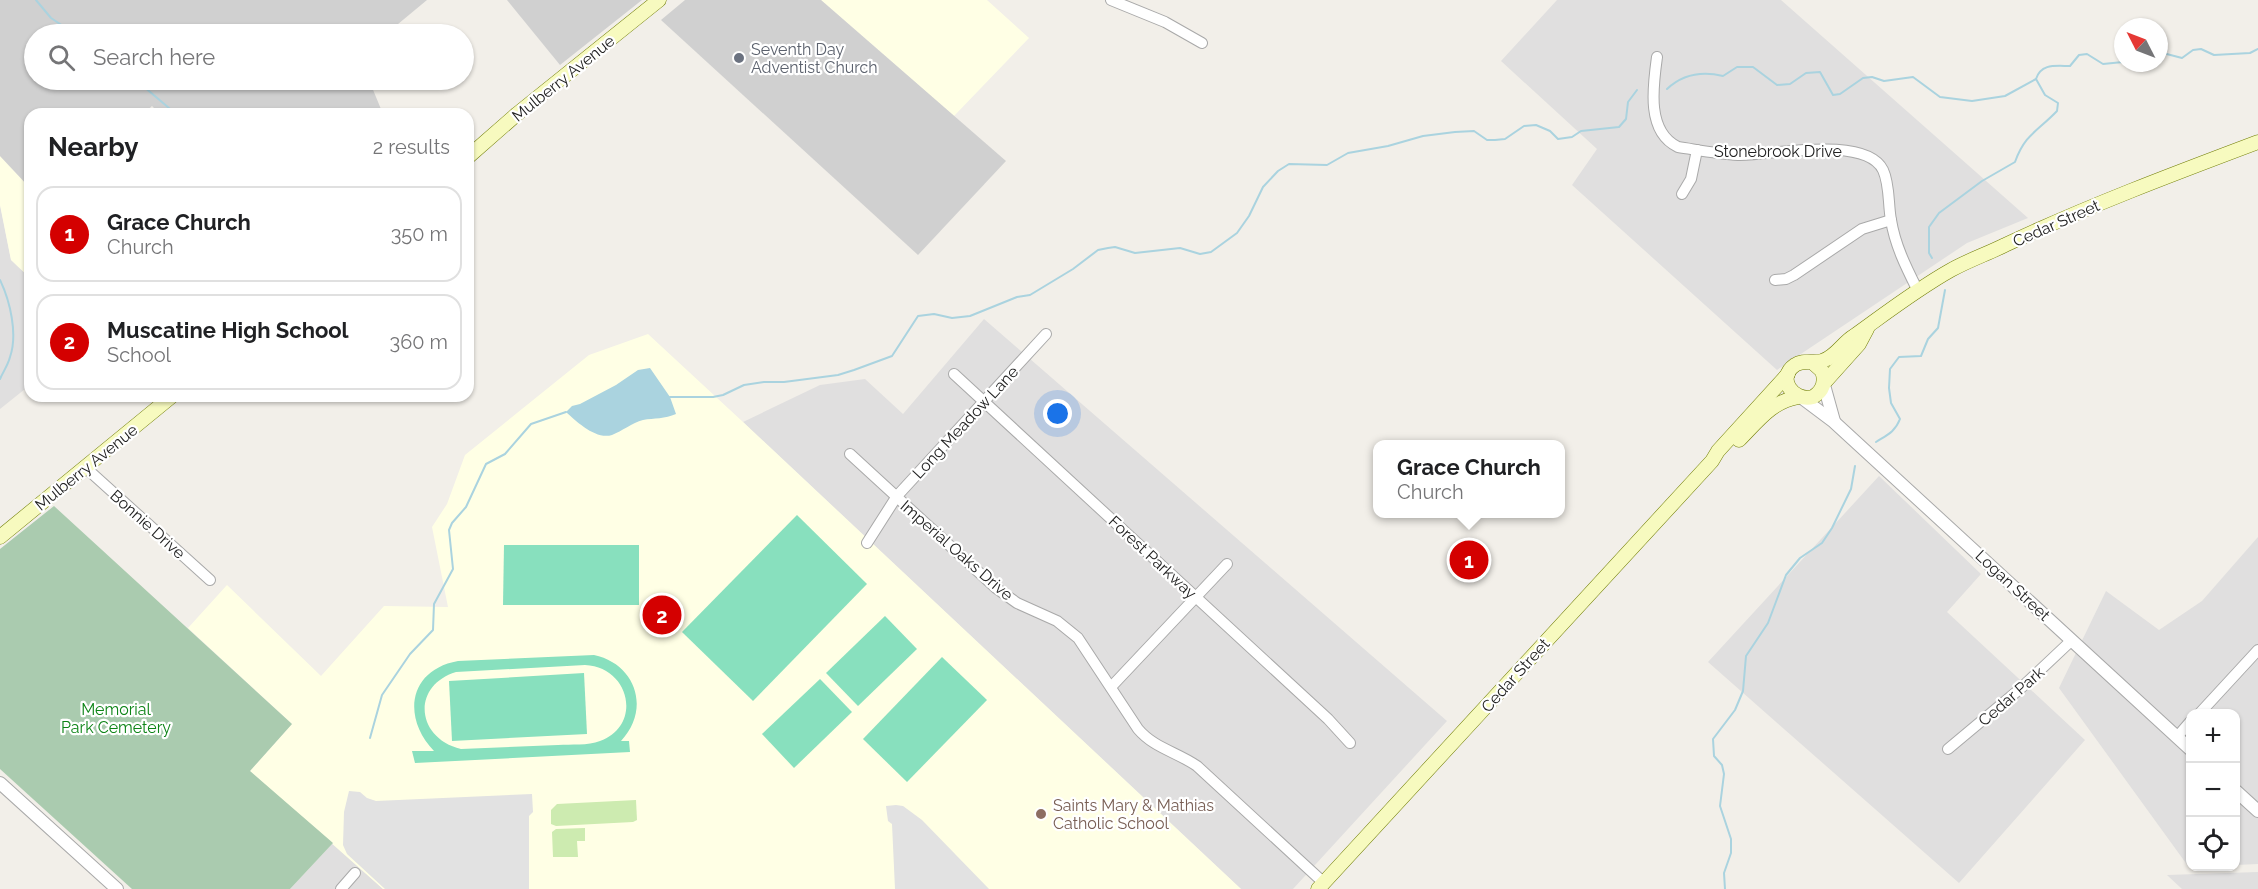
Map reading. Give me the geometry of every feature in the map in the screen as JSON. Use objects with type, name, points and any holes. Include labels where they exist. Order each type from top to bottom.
[{"type":"main road","name":"Mulberry Avenue","points":[[474,152],[516,114],[659,0]]},
{"type":"main road","name":"Cedar Street","points":[[1824,384],[1858,344],[1867,329],[1883,313],[1917,289],[1980,255],[2070,214],[2258,142]]},
{"type":"main road","name":"Cedar Street","points":[[1813,363],[1829,358],[1853,336],[1867,329]]},
{"type":"main road","points":[[1801,362],[1813,363],[1822,371],[1824,384],[1818,394],[1808,399],[1800,398],[1790,390],[1788,374],[1801,362]]},
{"type":"main road","name":"Cedar Street","points":[[1321,886],[1712,461],[1718,451],[1788,374]]},
{"type":"main road","name":"Cedar Street","points":[[1712,461],[1723,457],[1773,407],[1787,399],[1800,398]]},
{"type":"main road","name":"Mulberry Avenue","points":[[0,537],[165,402]]},
{"type":"street","points":[[1111,0],[1165,22],[1202,43]]},
{"type":"street","name":"Stonebrook Drive","points":[[1657,57],[1653,82],[1656,118],[1660,132],[1670,143],[1697,150],[1735,154],[1825,150],[1866,155],[1873,158],[1884,171],[1891,220],[1901,257],[1917,289]]},
{"type":"street","points":[[1682,194],[1691,179],[1697,150]]},
{"type":"street","points":[[1775,279],[1794,276],[1862,229],[1891,220]]},
{"type":"street","name":"Long Meadow Lane","points":[[867,543],[897,496],[1046,334]]},
{"type":"street","name":"Forest Parkway","points":[[954,374],[1329,719],[1350,743]]},
{"type":"street","points":[[1824,384],[1827,404],[1834,422]]},
{"type":"street","name":"Logan Street","points":[[1800,398],[1834,422],[2186,745]]},
{"type":"street","name":"Imperial Oaks Drive","points":[[850,454],[1006,597],[1057,621],[1070,630],[1090,653],[1146,739],[1162,749],[1186,758],[1197,766],[1321,886]]},
{"type":"street","name":"Bonnie Drive","points":[[86,468],[210,580]]},
{"type":"street","points":[[1111,687],[1227,564]]},
{"type":"street","name":"Cedar Park","points":[[1948,749],[2021,688],[2072,640]]},
{"type":"street","points":[[2204,709],[2258,650]]},
{"type":"street","points":[[2177,737],[2186,727]]},
{"type":"street","points":[[0,783],[117,889]]},
{"type":"street","points":[[2240,795],[2258,811]]},
{"type":"street","points":[[341,889],[355,873]]},
{"type":"shaded area","points":[[0,0],[427,0],[398,24],[24,24],[24,90],[373,90],[381,108],[154,108],[152,106],[150,108],[24,108],[24,182],[0,156]]},
{"type":"shaded area","points":[[507,0],[642,0],[560,65]]},
{"type":"shaded area","points":[[685,0],[821,0],[1006,161],[918,255],[661,20]]},
{"type":"shaded area","points":[[821,0],[987,0],[1029,38],[954,116]]},
{"type":"shaded area","points":[[1557,0],[1781,0],[2028,218],[1967,243],[1777,370],[1572,185],[1597,149],[1501,61]]},
{"type":"shaded area","points":[[0,156],[24,182],[24,272],[11,260],[0,205]]},
{"type":"shaded area","points":[[0,205],[11,260],[24,272],[24,390],[0,409]]},
{"type":"shaded area","points":[[984,319],[1447,721],[1293,889],[1241,889],[743,422],[820,385],[865,379],[903,414]]},
{"type":"shaded area","points":[[648,334],[1241,889],[383,889],[250,771],[292,724],[188,628],[227,585],[321,676],[384,606],[448,607],[432,527],[447,504],[465,455],[589,355]]},
{"type":"shaded area","points":[[1879,476],[1981,574],[1947,612],[2085,740],[1959,883],[1708,662]]},
{"type":"shaded area","points":[[2258,537],[2258,864],[2240,865],[2240,709],[2186,709],[2186,863],[2059,688],[2106,591],[2159,630],[2202,601]]},
{"type":"shaded area","points":[[349,791],[360,792],[376,801],[532,794],[533,812],[529,816],[529,889],[385,889],[347,854],[343,845],[344,812]]},
{"type":"shaded area","points":[[886,806],[903,806],[922,820],[989,889],[895,889],[892,824],[888,821]]},
{"type":"shaded area","points":[[333,843],[383,889],[290,889]]},
{"type":"shaded area","points":[[2258,872],[2258,889],[2182,889],[2167,875]]},
{"type":"green space","name":"Memorial Park Cemetery","points":[[54,506],[292,724],[250,771],[333,843],[290,889],[132,889],[0,769],[0,549]]},
{"type":"green space","points":[[797,515],[867,584],[753,701],[682,632]]},
{"type":"green space","points":[[504,545],[639,545],[639,605],[503,605]]},
{"type":"green space","points":[[885,616],[917,649],[858,706],[826,673]]},
{"type":"green space","points":[[594,655],[608,660],[629,678],[634,689],[637,702],[635,715],[621,741],[629,741],[630,752],[415,763],[412,751],[434,751],[417,724],[414,710],[415,697],[420,685],[429,674],[441,666],[458,661]],"holes":[[[585,665],[600,668],[612,675],[621,686],[626,698],[626,710],[622,723],[614,733],[595,743],[461,749],[446,743],[435,734],[428,723],[425,712],[426,700],[431,688],[441,679],[456,672]]]},
{"type":"green space","points":[[942,657],[987,700],[907,782],[863,739]]},
{"type":"green space","points":[[584,673],[587,734],[452,741],[449,681]]},
{"type":"green space","points":[[820,679],[852,712],[794,768],[762,734]]},
{"type":"green space","points":[[636,800],[637,820],[633,822],[556,826],[551,824],[551,810],[557,804]]},
{"type":"green space","points":[[585,828],[585,841],[577,841],[578,857],[553,857],[552,832],[556,829]]},
{"type":"water","points":[[650,368],[670,397],[676,414],[643,420],[606,436],[593,433],[566,412],[572,406],[616,385],[638,370]]},
{"type":"waterway","points":[[36,0],[51,18],[60,24]]},
{"type":"waterway","points":[[2168,54],[2182,58],[2193,50],[2201,49],[2214,55],[2250,53],[2258,49]]},
{"type":"waterway","points":[[2036,79],[2041,70],[2054,66],[2070,66],[2079,55],[2087,54],[2103,64],[2114,63]]},
{"type":"waterway","points":[[1667,89],[1693,75],[1723,76],[1737,67],[1753,67],[1777,85],[1790,84],[1806,73],[1820,72],[1833,95],[1840,94],[1863,78],[1872,77],[1884,81],[1913,77],[1940,97],[1972,101],[2005,96],[2036,79]]},
{"type":"waterway","points":[[1932,258],[1929,253],[1929,227],[1939,213],[1982,181],[2015,162],[2023,145],[2057,111],[2058,103],[2045,95],[2036,79]]},
{"type":"waterway","points":[[148,90],[169,108]]},
{"type":"waterway","points":[[670,397],[713,397],[744,385],[838,375],[854,370],[892,356],[918,316],[934,314],[952,318],[970,316],[1017,297],[1030,295],[1073,269],[1098,250],[1115,247],[1135,253],[1180,248],[1200,254],[1211,252],[1237,233],[1249,216],[1263,187],[1278,171],[1289,164],[1327,165],[1348,153],[1388,146],[1423,136],[1455,132],[1474,131],[1487,140],[1495,140],[1505,139],[1524,126],[1536,125],[1550,131],[1558,139],[1572,137],[1581,131],[1619,127],[1626,119],[1628,102],[1637,90]]},
{"type":"waterway","points":[[0,280],[10,308],[13,328],[9,360],[0,379]]},
{"type":"waterway","points":[[1876,442],[1893,430],[1900,419],[1891,403],[1890,369],[1899,357],[1921,356],[1928,339],[1938,328],[1945,290]]},
{"type":"waterway","points":[[370,738],[382,695],[410,654],[433,630],[434,604],[453,569],[449,530],[466,507],[486,464],[505,454],[531,424],[566,412]]},
{"type":"waterway","points":[[1725,889],[1724,873],[1731,853],[1731,839],[1720,806],[1724,774],[1722,765],[1714,756],[1713,739],[1735,710],[1743,691],[1746,656],[1768,623],[1786,575],[1800,558],[1822,543],[1832,528],[1851,489],[1855,466]]},
{"type":"place","name":"Seventh Day Adventist Church","points":[[739,58]]},
{"type":"place","name":"Grace Church","points":[[1469,560]]},
{"type":"place","name":"Muscatine High School","points":[[662,615]]},
{"type":"place","name":"Saints Mary & Mathias Catholic School","points":[[1041,814]]}]
